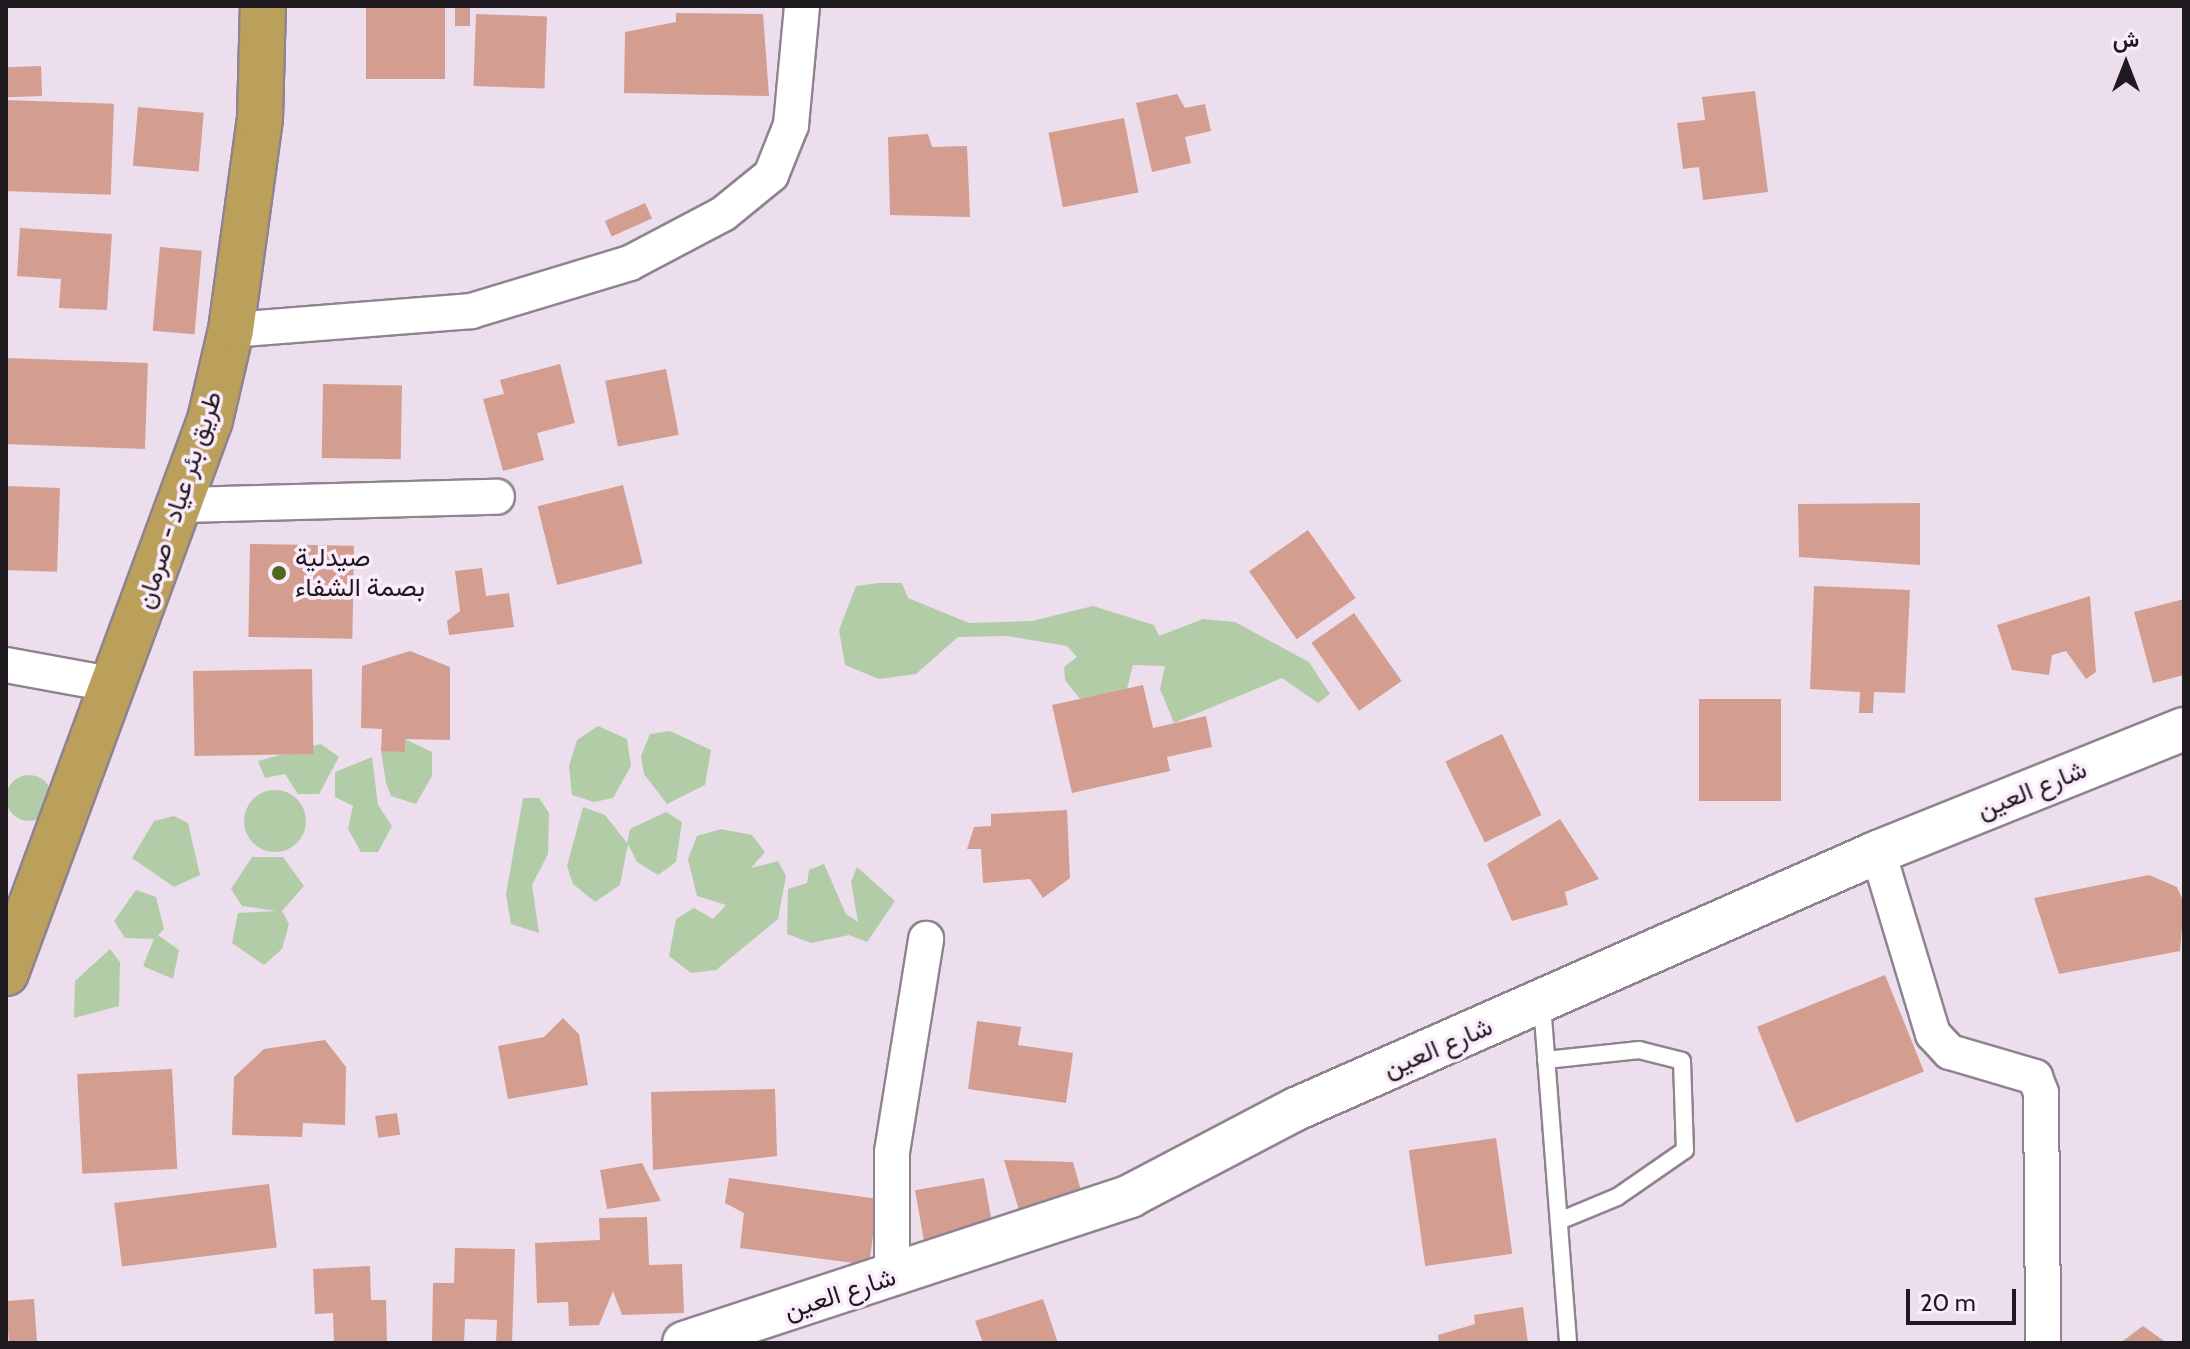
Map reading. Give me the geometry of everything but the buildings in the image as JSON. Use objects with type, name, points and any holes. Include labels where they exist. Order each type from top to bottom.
[{"type":"highway","name":"طريق بئر عياد - صرمان","points":[[6,973],[182,505],[231,330],[260,118],[263,6]]},
{"type":"street","points":[[231,330],[471,311],[630,263],[723,214],[771,175],[791,125],[802,6]]},
{"type":"street","points":[[182,505],[497,497]]},
{"type":"street","points":[[6,665],[115,685]]},
{"type":"street","name":"شارع العين","points":[[700,1341],[1130,1196],[1296,1109],[1878,852],[2184,729]]},
{"type":"street","points":[[1878,852],[1933,1034],[1950,1052],[2035,1077],[2041,1093],[2043,1343]]},
{"type":"street","points":[[892,1278],[892,1152],[926,939]]},
{"type":"lane","points":[[1542,1002],[1568,1343]]},
{"type":"lane","points":[[1546,1060],[1639,1050],[1682,1061],[1685,1150],[1617,1197],[1559,1221]]},
{"type":"green space","points":[[902,583],[908,598],[969,623],[1032,621],[1093,606],[1154,625],[1159,636],[1203,619],[1235,622],[1309,662],[1330,694],[1318,703],[1282,678],[1174,723],[1160,689],[1165,666],[1133,665],[1127,689],[1080,699],[1065,680],[1064,667],[1077,657],[1067,646],[1007,636],[958,637],[916,674],[879,679],[845,665],[839,630],[856,586]]},
{"type":"green space","points":[[598,726],[627,739],[631,766],[613,798],[594,802],[572,795],[569,766],[577,740]]},
{"type":"green space","points":[[670,731],[711,750],[705,785],[667,804],[644,774],[641,756],[650,734]]},
{"type":"green space","points":[[405,739],[432,752],[432,776],[416,804],[391,796],[386,783],[381,751]]},
{"type":"green space","points":[[321,744],[339,757],[319,794],[298,794],[285,774],[265,778],[258,761]]},
{"type":"green space","points":[[372,757],[378,805],[392,826],[378,852],[361,852],[348,829],[353,806],[335,797],[335,772]]},
{"type":"green space","points":[[29,775],[45,782],[52,798],[45,814],[29,821],[13,814],[6,798],[13,782]]},
{"type":"green space","points":[[269,790],[281,790],[297,799],[304,809],[304,833],[297,843],[281,852],[269,852],[249,838],[244,827],[244,815],[258,795]]},
{"type":"green space","points":[[523,798],[539,798],[549,813],[548,854],[532,885],[539,933],[511,924],[506,894]]},
{"type":"green space","points":[[583,807],[605,815],[627,843],[630,829],[666,812],[682,822],[676,862],[658,875],[637,862],[628,844],[620,885],[595,902],[573,884],[567,866]]},
{"type":"green space","points":[[174,816],[188,823],[200,875],[174,887],[132,858],[154,821]]},
{"type":"green space","points":[[721,829],[752,835],[765,852],[751,868],[778,861],[786,876],[778,919],[716,970],[691,973],[669,956],[676,919],[694,908],[713,919],[726,905],[697,896],[688,859],[697,836]]},
{"type":"green space","points":[[252,857],[283,857],[304,886],[282,911],[289,924],[282,949],[264,965],[232,943],[238,913],[276,911],[242,906],[231,889]]},
{"type":"green space","points":[[824,864],[846,914],[858,922],[851,882],[857,867],[895,901],[867,942],[849,935],[811,943],[787,934],[788,889],[807,883],[809,870]]},
{"type":"green space","points":[[136,890],[156,897],[164,929],[158,935],[179,950],[173,979],[143,966],[154,939],[125,938],[114,921]]},
{"type":"green space","points":[[110,949],[120,962],[119,1006],[74,1018],[75,981]]},
{"type":"place","name":"صيدلية بصمة الشفاء","points":[[279,573]]}]
